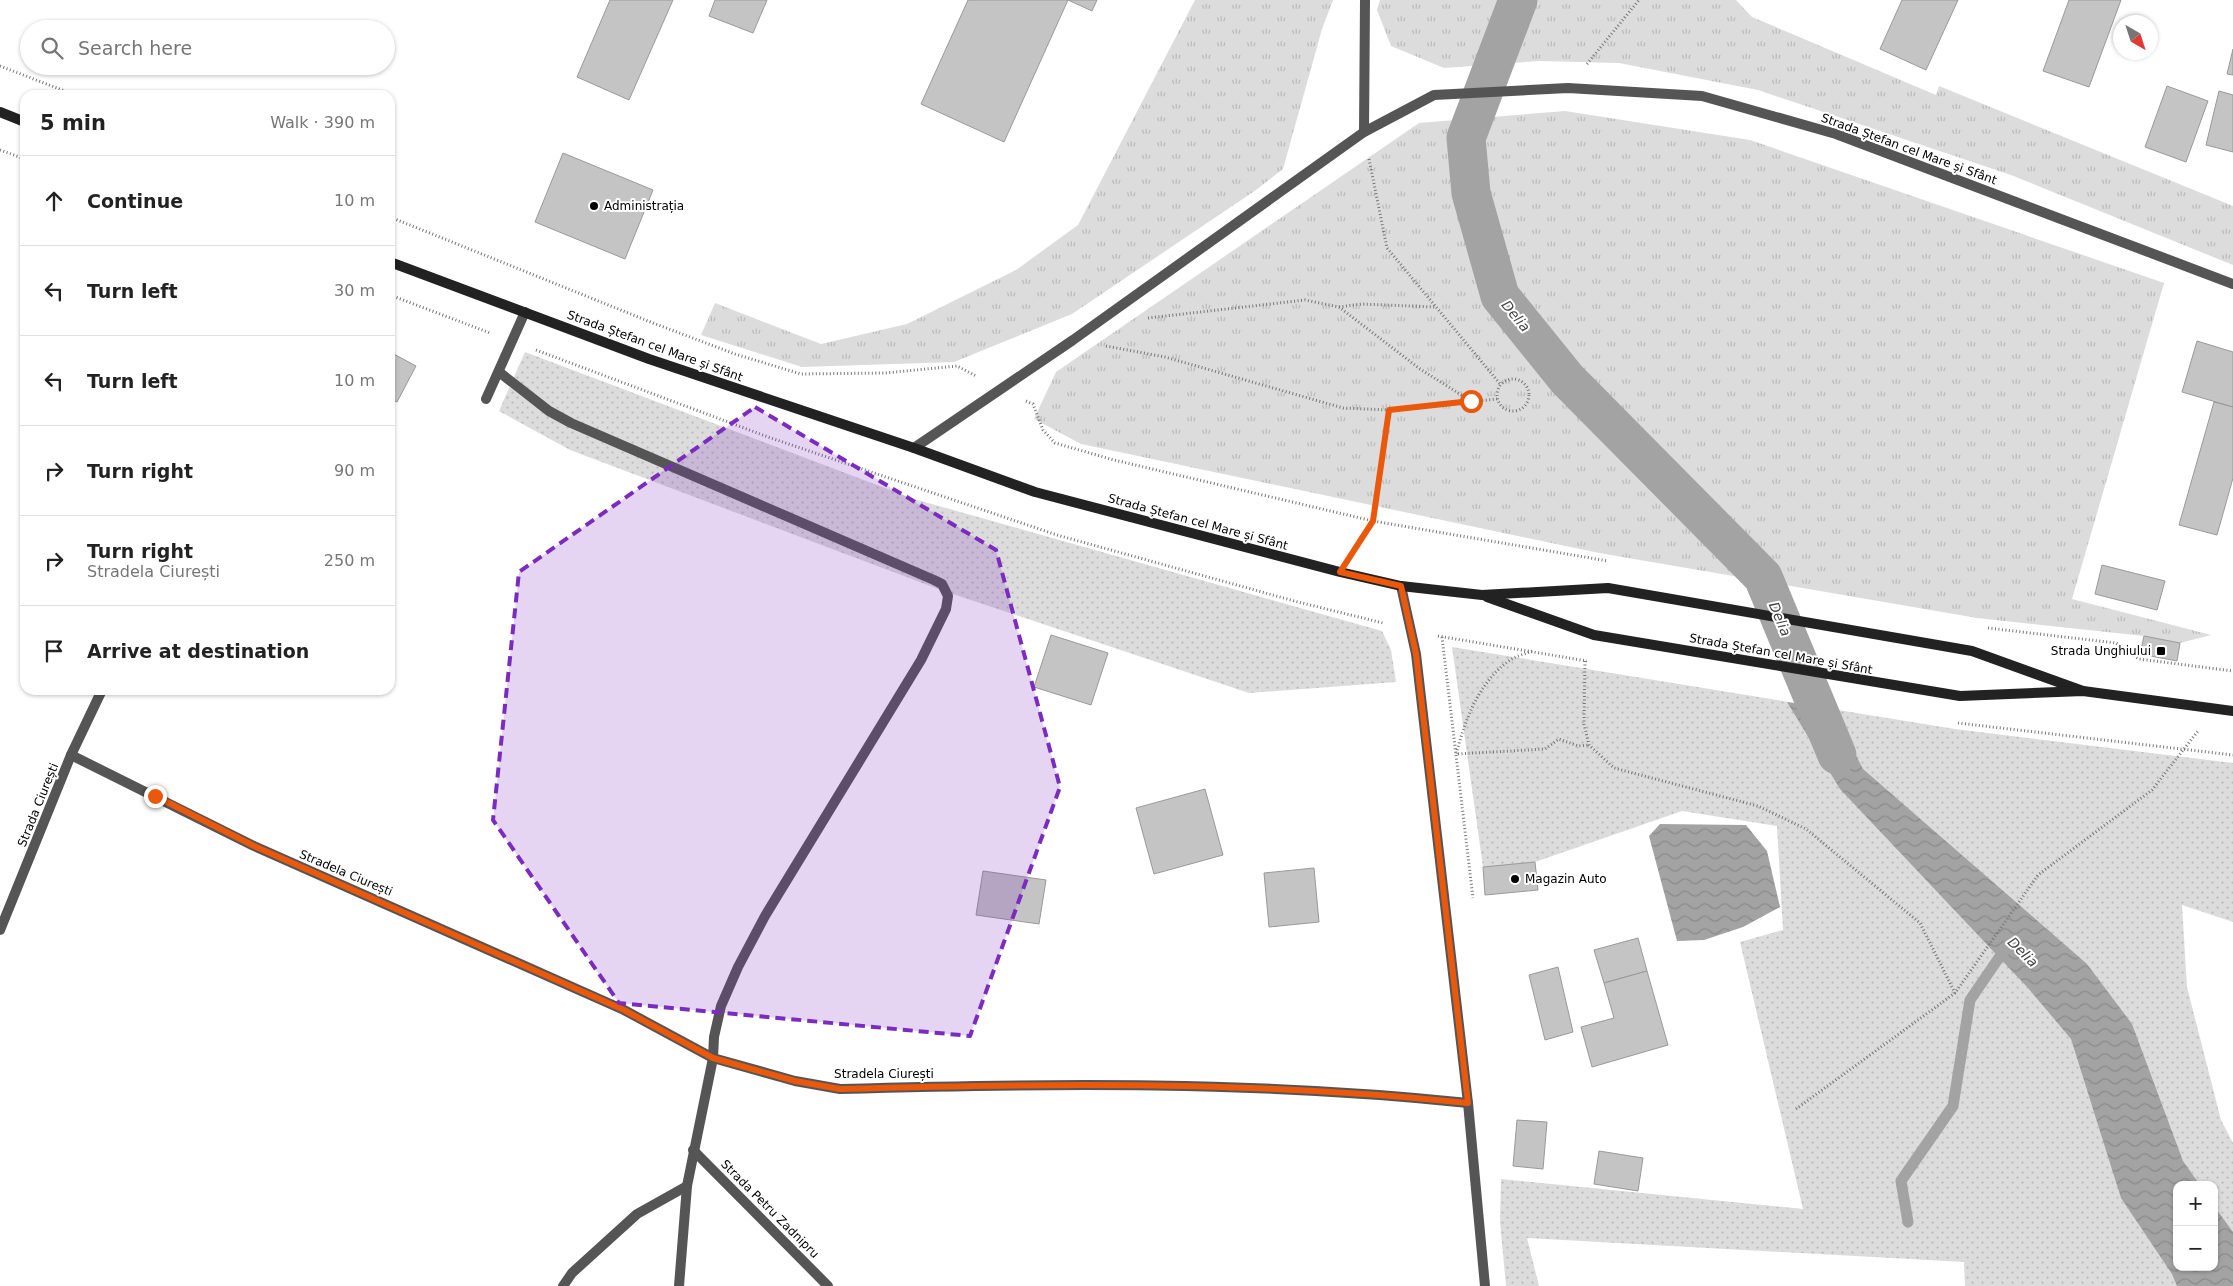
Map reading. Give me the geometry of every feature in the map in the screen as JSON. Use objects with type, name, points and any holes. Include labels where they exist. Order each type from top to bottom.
[{"type":"main road","points":[[0,112],[20,120]]},
{"type":"main road","name":"Strada Ștefan cel Mare și Sfânt","points":[[395,264],[649,359],[914,448],[1035,492],[1340,572],[1401,586],[1482,595],[1608,588],[1972,652],[2083,690]]},
{"type":"main road","name":"Strada Ștefan cel Mare și Sfânt","points":[[1482,595],[1594,635],[1960,696],[2083,690],[2233,711]]},
{"type":"street","points":[[1364,0],[1364,132]]},
{"type":"street","name":"Strada Ștefan cel Mare și Sfânt","points":[[914,448],[1073,340],[1364,132],[1434,95],[1568,88],[1702,96],[1836,134],[2233,284]]},
{"type":"street","points":[[486,399],[525,312]]},
{"type":"street","points":[[498,372],[548,410],[571,423],[934,580],[942,584],[948,596],[946,608],[921,660],[770,908],[738,967],[721,1006],[714,1037],[713,1058],[687,1186],[679,1286]]},
{"type":"street","points":[[1401,586],[1416,654],[1468,1103],[1485,1286]]},
{"type":"street","name":"Strada Ciurești","points":[[0,930],[71,755],[100,695]]},
{"type":"street","name":"Stradela Ciurești","points":[[71,755],[254,846],[624,1010],[713,1058],[795,1081],[840,1089],[1155,1084],[1316,1089],[1468,1103]]},
{"type":"street","name":"Strada Petru Zadnipru","points":[[693,1150],[828,1286]]},
{"type":"street","points":[[563,1286],[572,1273],[637,1214],[687,1186]]},
{"type":"path","points":[[1568,88],[1639,0]]},
{"type":"path","points":[[0,66],[20,74]]},
{"type":"path","points":[[23,75],[62,90]]},
{"type":"path","points":[[1364,132],[1387,248],[1500,386]]},
{"type":"path","points":[[0,150],[20,157]]},
{"type":"path","points":[[395,219],[653,324],[734,354],[802,374],[885,374],[957,366],[1033,404],[1043,430],[1055,443],[1124,462],[1373,521],[1599,560]]},
{"type":"path","points":[[395,297],[768,437],[1057,535],[1298,602],[1442,637],[1592,662]]},
{"type":"path","points":[[1145,318],[1305,300],[1339,307],[1361,304],[1436,307]]},
{"type":"path","points":[[1339,307],[1420,369],[1471,401]]},
{"type":"path","points":[[1073,340],[1165,357],[1343,408],[1389,410],[1497,399]]},
{"type":"path","points":[[1507,380],[1524,383],[1529,394],[1528,402],[1519,410],[1508,410],[1501,406],[1497,399],[1500,386],[1507,380]]},
{"type":"path","points":[[1340,572],[1373,521],[1389,410]]},
{"type":"path","points":[[1984,628],[2116,643],[2140,659],[2233,671]]},
{"type":"path","points":[[1442,637],[1473,898]]},
{"type":"path","points":[[1456,754],[1466,718],[1479,693],[1511,660],[1533,651]]},
{"type":"path","points":[[1585,660],[1584,724],[1589,745],[1614,768],[1758,806],[1806,829],[1920,923],[1955,993]]},
{"type":"path","points":[[1796,1109],[1955,993],[2038,875],[2152,790],[2215,708]]},
{"type":"path","points":[[1956,723],[2233,755]]},
{"type":"path","points":[[1456,754],[1545,749],[1559,739],[1578,746],[1589,745]]},
{"type":"highlighted area","points":[[755,407],[996,550],[1060,787],[970,1036],[619,1003],[493,820],[519,572]]},
{"type":"green space","points":[[1195,0],[1333,0],[1322,29],[1283,169],[1256,190],[1072,314],[954,362],[802,367],[701,335],[715,303],[821,344],[907,324],[1016,270],[1078,225]]},
{"type":"green space","points":[[1380,0],[1736,0],[1752,17],[1936,95],[1939,86],[2233,206],[2233,265],[2011,175],[1758,90],[1619,63],[1539,61],[1444,68],[1391,46],[1377,10]]},
{"type":"green space","points":[[1565,111],[1750,140],[2164,283],[2072,599],[2211,635],[2180,643],[2144,636],[1977,618],[1599,553],[1081,444],[1034,419],[1056,372],[1419,123]]},
{"type":"green space","points":[[525,352],[914,499],[1382,631],[1391,650],[1396,682],[1249,693],[941,590],[570,450],[499,411]]},
{"type":"green space","points":[[1452,647],[1955,729],[2233,763],[2233,922],[2182,905],[2187,987],[2221,1120],[2233,1143],[2233,1286],[1965,1286],[1964,1262],[1527,1238],[1539,1286],[1506,1286],[1500,1222],[1501,1179],[1803,1209],[1740,942],[1783,930],[1777,826],[1682,811],[1535,862],[1483,867]]},
{"type":"water","points":[[1787,702],[1831,709],[1863,769],[2087,964],[2132,1024],[2183,1161],[2197,1181],[2173,1181],[2173,1271],[2218,1271],[2218,1211],[2233,1232],[2233,1286],[2177,1286],[2172,1274],[2121,1198],[2071,1039],[2028,988],[1840,789]]},
{"type":"water","points":[[1660,824],[1746,825],[1767,851],[1780,907],[1743,927],[1704,940],[1677,941],[1649,836]]},
{"type":"building","points":[[610,0],[673,0],[629,100],[577,77]]},
{"type":"building","points":[[715,0],[767,0],[753,33],[709,16]]},
{"type":"building","points":[[968,0],[1068,0],[1004,142],[921,104]]},
{"type":"building","points":[[1068,0],[1097,0],[1092,11]]},
{"type":"building","points":[[1902,0],[1958,0],[1926,70],[1880,49]]},
{"type":"building","points":[[2069,0],[2121,0],[2115,15],[2113,15],[2113,22],[2089,87],[2043,71]]},
{"type":"building","points":[[2233,49],[2233,75],[2227,74]]},
{"type":"building","points":[[2167,86],[2208,101],[2186,162],[2145,147]]},
{"type":"building","points":[[2219,91],[2233,95],[2233,152],[2206,145]]},
{"type":"building","name":"Administrația","points":[[563,153],[653,190],[625,259],[535,222]]},
{"type":"building","points":[[2197,341],[2233,352],[2233,407],[2182,392]]},
{"type":"building","points":[[395,355],[416,366],[397,402],[395,401]]},
{"type":"building","points":[[2214,402],[2233,407],[2233,478],[2217,535],[2179,525]]},
{"type":"building","points":[[2102,565],[2165,581],[2157,610],[2095,594]]},
{"type":"building","points":[[1051,635],[1108,653],[1091,705],[1034,687]]},
{"type":"building","points":[[2144,636],[2180,643],[2177,661],[2140,654]]},
{"type":"building","points":[[1205,789],[1223,855],[1154,874],[1136,808]]},
{"type":"building","points":[[1535,862],[1538,890],[1485,895],[1483,867]]},
{"type":"building","points":[[1314,868],[1319,922],[1269,927],[1264,873]]},
{"type":"building","points":[[983,871],[1046,880],[1039,924],[976,915]]},
{"type":"building","points":[[1638,938],[1647,971],[1604,983],[1594,950]]},
{"type":"building","points":[[1558,967],[1573,1032],[1545,1040],[1529,975]]},
{"type":"building","points":[[1647,971],[1668,1045],[1592,1067],[1581,1027],[1614,1018],[1604,983]]},
{"type":"building","points":[[1517,1120],[1547,1122],[1543,1169],[1513,1166]]},
{"type":"building","points":[[1599,1151],[1643,1158],[1638,1191],[1594,1184]]},
{"type":"waterway","name":"Delia","points":[[1518,0],[1466,138],[1471,193],[1500,296],[1567,379],[1763,577],[1837,755]]},
{"type":"waterway","points":[[1908,1222],[1901,1181],[1953,1106],[1970,1000],[2007,946]]},
{"type":"place","name":"Administrația","points":[[594,206]]},
{"type":"place","name":"Strada Unghiului","points":[[2161,651]]},
{"type":"place","name":"Magazin Auto","points":[[1515,879]]},
{"type":"route","points":[[155,796],[216,828],[324,878],[624,1010],[713,1058],[754,1071],[814,1086],[840,1089],[1155,1084],[1233,1086],[1316,1089],[1468,1103],[1416,654],[1401,586],[1340,572],[1373,521],[1389,410],[1471,401]]}]
